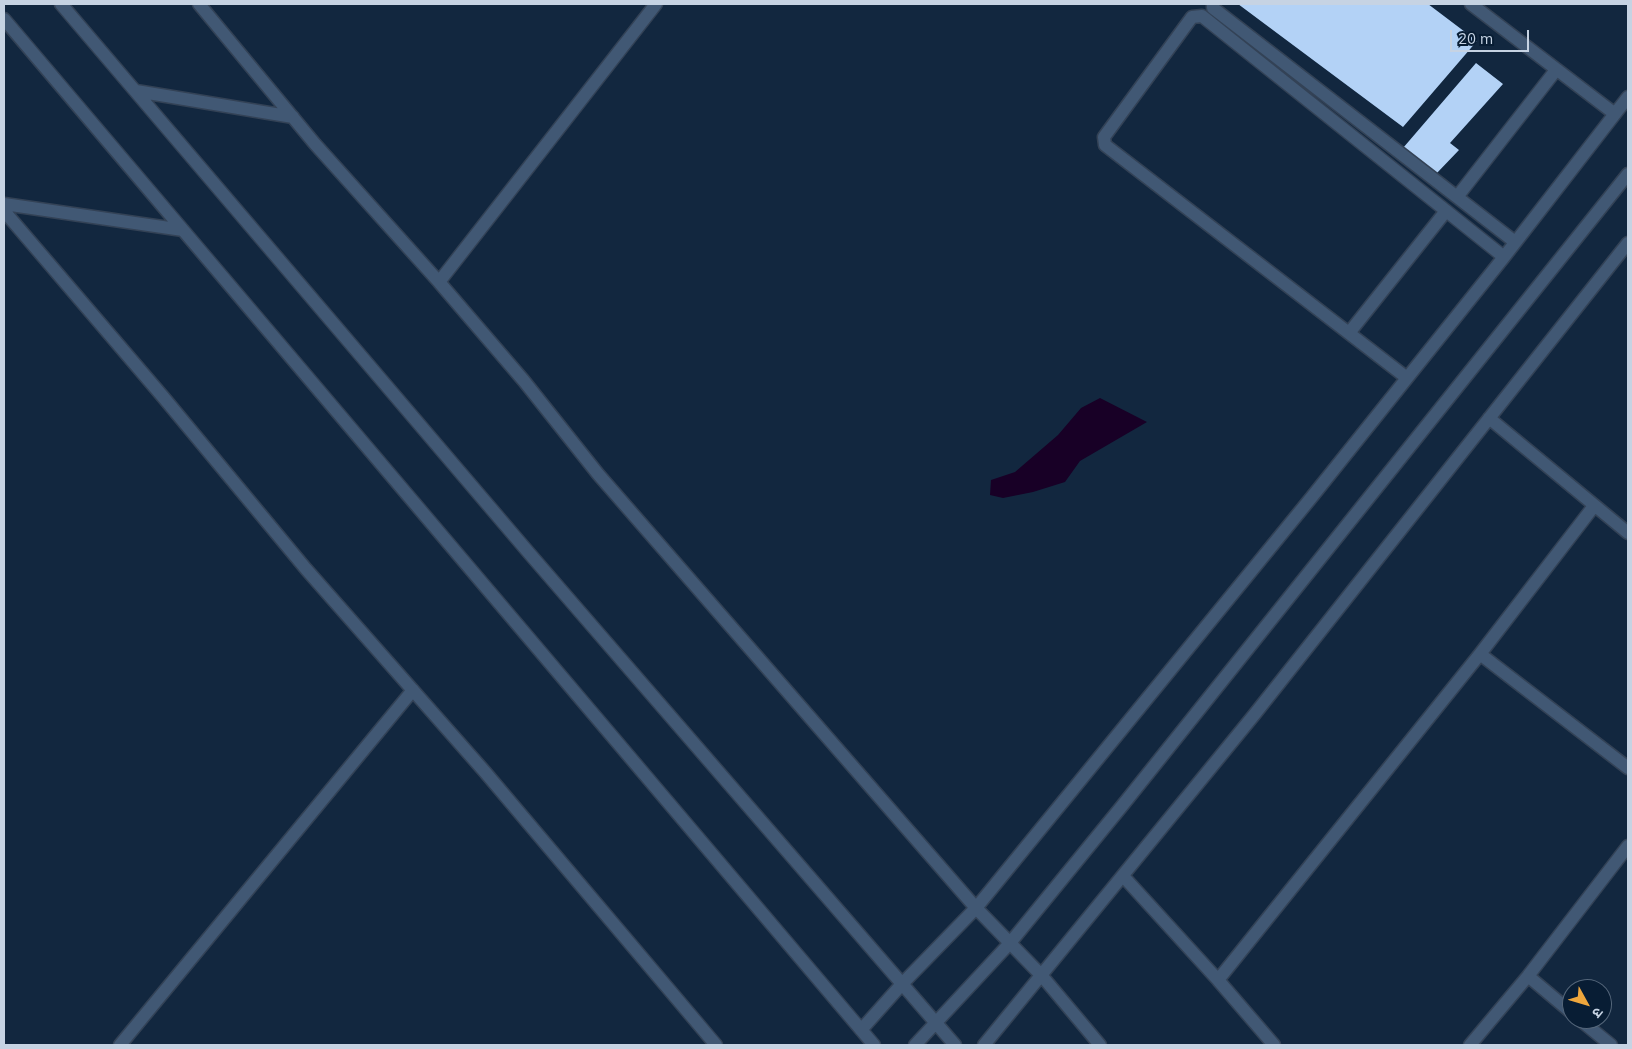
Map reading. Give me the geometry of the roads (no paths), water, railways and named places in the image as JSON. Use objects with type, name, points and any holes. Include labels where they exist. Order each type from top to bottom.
[{"type":"street","points":[[61,4],[529,553],[955,1045]]},
{"type":"street","points":[[199,4],[315,144],[439,282],[524,381],[598,474],[976,908],[1042,976],[1100,1045]]},
{"type":"street","points":[[439,282],[656,4]]},
{"type":"street","points":[[1213,4],[1213,8],[1515,242]]},
{"type":"street","points":[[1471,4],[1615,114]]},
{"type":"street","points":[[1407,378],[1105,145],[1104,137],[1192,17],[1202,16],[1504,257]]},
{"type":"street","points":[[4,19],[874,1045]]},
{"type":"street","points":[[1458,197],[1556,70]]},
{"type":"street","points":[[136,92],[293,117]]},
{"type":"street","points":[[861,1030],[902,984],[976,908],[1311,498],[1504,257],[1628,97]]},
{"type":"street","points":[[915,1045],[1010,943],[1135,791],[1628,174]]},
{"type":"street","points":[[4,204],[183,230]]},
{"type":"street","points":[[1349,333],[1446,210]]},
{"type":"street","points":[[4,211],[164,398],[306,569],[485,772],[716,1045]]},
{"type":"street","points":[[984,1045],[1254,715],[1628,243]]},
{"type":"street","points":[[1490,418],[1628,533]]},
{"type":"street","points":[[1218,980],[1480,654],[1594,506]]},
{"type":"street","points":[[1480,654],[1628,768]]},
{"type":"street","points":[[120,1045],[413,690]]},
{"type":"street","points":[[1470,1045],[1528,976],[1628,846]]},
{"type":"street","points":[[1123,876],[1218,980],[1274,1045]]},
{"type":"street","points":[[1528,976],[1562,1005]]},
{"type":"street","points":[[1591,1029],[1611,1045]]}]
